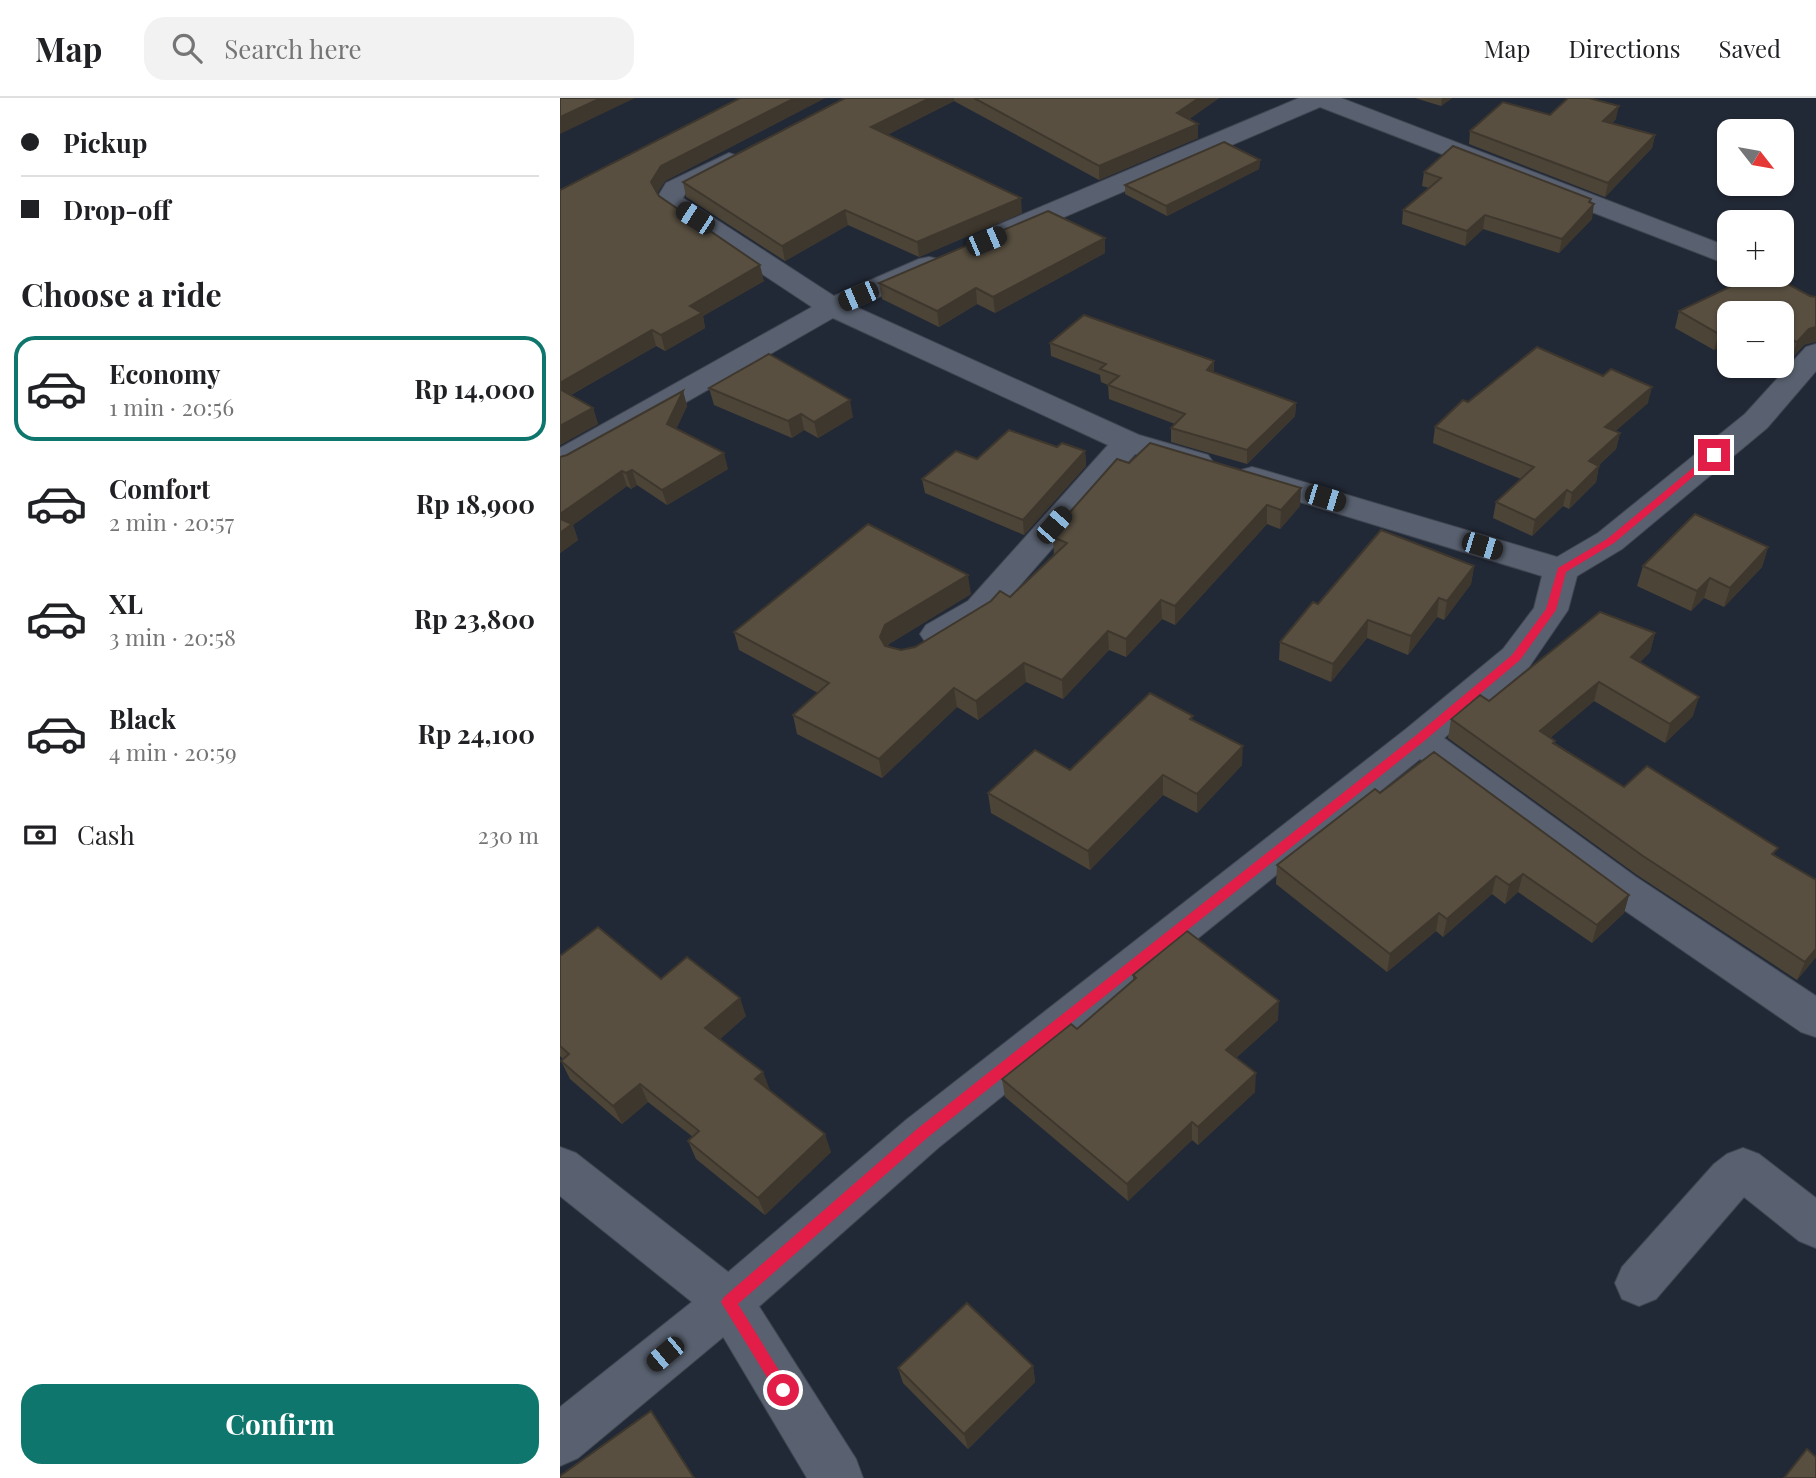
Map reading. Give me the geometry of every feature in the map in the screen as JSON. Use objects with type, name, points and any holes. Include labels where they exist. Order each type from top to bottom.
[{"type":"street","points":[[973,246],[1320,98],[1717,252]]},
{"type":"street","points":[[756,147],[675,189],[670,198],[673,203],[832,307],[1128,442],[1561,570]]},
{"type":"street","points":[[560,461],[832,307],[947,257]]},
{"type":"street","points":[[560,1440],[729,1302],[922,1134],[1419,739],[1516,658],[1551,610],[1561,570],[1611,541],[1756,421],[1816,353]]},
{"type":"street","points":[[915,648],[980,609],[1128,442]]},
{"type":"street","points":[[1419,739],[1622,888],[1816,1019]]},
{"type":"street","points":[[560,1168],[729,1302],[837,1478]]},
{"type":"street","points":[[1639,1283],[1730,1179],[1743,1169],[1816,1226]]},
{"type":"building","points":[[560,98],[601,98],[560,117]]},
{"type":"building","points":[[740,98],[795,98],[661,166],[651,182],[659,196],[760,265],[690,306],[702,313],[661,335],[652,330],[560,383],[560,190]]},
{"type":"building","points":[[845,98],[930,98],[871,127],[1021,198],[917,242],[845,210],[782,246],[683,182]]},
{"type":"building","points":[[974,98],[1199,98],[1177,113],[1198,124],[1099,166]]},
{"type":"building","points":[[1568,98],[1589,98],[1619,106],[1603,121],[1655,135],[1608,183],[1470,131],[1503,102],[1550,115]]},
{"type":"building","points":[[1224,142],[1260,160],[1166,206],[1125,185]]},
{"type":"building","points":[[1453,146],[1591,199],[1589,202],[1594,204],[1562,239],[1485,215],[1467,231],[1403,210],[1441,178],[1424,172]]},
{"type":"building","points":[[1048,211],[1105,238],[993,297],[976,288],[937,311],[879,283]]},
{"type":"building","points":[[1730,287],[1793,287],[1816,297],[1816,327],[1809,329],[1797,342],[1794,341],[1794,301],[1717,301],[1717,333],[1679,311]]},
{"type":"building","points":[[1084,315],[1214,361],[1207,370],[1296,403],[1247,450],[1171,428],[1185,414],[1108,385],[1119,376],[1100,369],[1106,364],[1050,343]]},
{"type":"building","points":[[1537,347],[1603,376],[1611,369],[1652,387],[1605,427],[1620,433],[1589,461],[1599,466],[1572,493],[1567,490],[1535,520],[1496,502],[1534,467],[1435,427],[1463,400],[1468,402]]},
{"type":"building","points":[[769,354],[850,400],[814,422],[801,414],[788,421],[709,388]]},
{"type":"building","points":[[560,389],[593,408],[560,426]]},
{"type":"building","points":[[683,391],[667,424],[724,453],[662,490],[632,470],[626,473],[622,471],[560,514],[560,457]]},
{"type":"building","points":[[1009,430],[1057,447],[1062,443],[1085,451],[1023,520],[922,479],[956,451],[977,459]]},
{"type":"building","points":[[1150,443],[1301,488],[1281,510],[1267,505],[1175,606],[1161,600],[1126,639],[1108,631],[1062,680],[1024,663],[976,701],[954,688],[879,759],[793,715],[829,683],[734,632],[868,524],[968,575],[885,625],[880,637],[885,646],[901,650],[915,647],[991,601],[1000,591],[1010,597],[1067,543],[1053,537],[1059,531],[1055,529],[1117,459],[1129,463]]},
{"type":"building","points":[[1695,514],[1768,547],[1730,588],[1710,578],[1697,591],[1643,566]]},
{"type":"building","points":[[560,519],[572,524],[560,533]]},
{"type":"building","points":[[1381,530],[1474,566],[1447,601],[1439,598],[1411,636],[1368,620],[1333,664],[1280,642],[1313,602],[1318,604]]},
{"type":"building","points":[[1600,612],[1655,633],[1631,657],[1699,697],[1670,724],[1599,682],[1540,731],[1555,741],[1553,743],[1624,787],[1647,766],[1778,848],[1772,854],[1816,880],[1816,949],[1805,962],[1643,856],[1451,719],[1480,695],[1489,701]]},
{"type":"building","points":[[1150,693],[1193,716],[1190,719],[1243,746],[1197,794],[1163,775],[1088,851],[988,793],[1035,750],[1070,770]]},
{"type":"building","points":[[1434,752],[1629,895],[1597,925],[1523,874],[1509,885],[1496,876],[1447,919],[1439,913],[1390,954],[1277,865],[1375,789],[1380,793]]},
{"type":"building","points":[[598,927],[661,979],[687,957],[740,998],[705,1028],[763,1072],[755,1079],[825,1134],[758,1198],[688,1141],[699,1131],[640,1084],[613,1106],[561,1061],[569,1054],[560,1046],[560,956]]},
{"type":"building","points":[[1187,931],[1279,1001],[1226,1050],[1256,1073],[1198,1127],[1192,1122],[1127,1184],[1002,1079],[1071,1024],[1077,1029],[1136,978],[1133,975]]},
{"type":"building","points":[[967,1303],[1033,1366],[964,1434],[898,1368]]},
{"type":"building","points":[[651,1411],[694,1478],[560,1478],[560,1476]]},
{"type":"building","points":[[1807,1449],[1816,1457],[1816,1478],[1784,1478]]},
{"type":"route","points":[[783,1390],[729,1302],[922,1134],[1419,739],[1516,658],[1551,610],[1561,570],[1611,541],[1714,455]]}]
